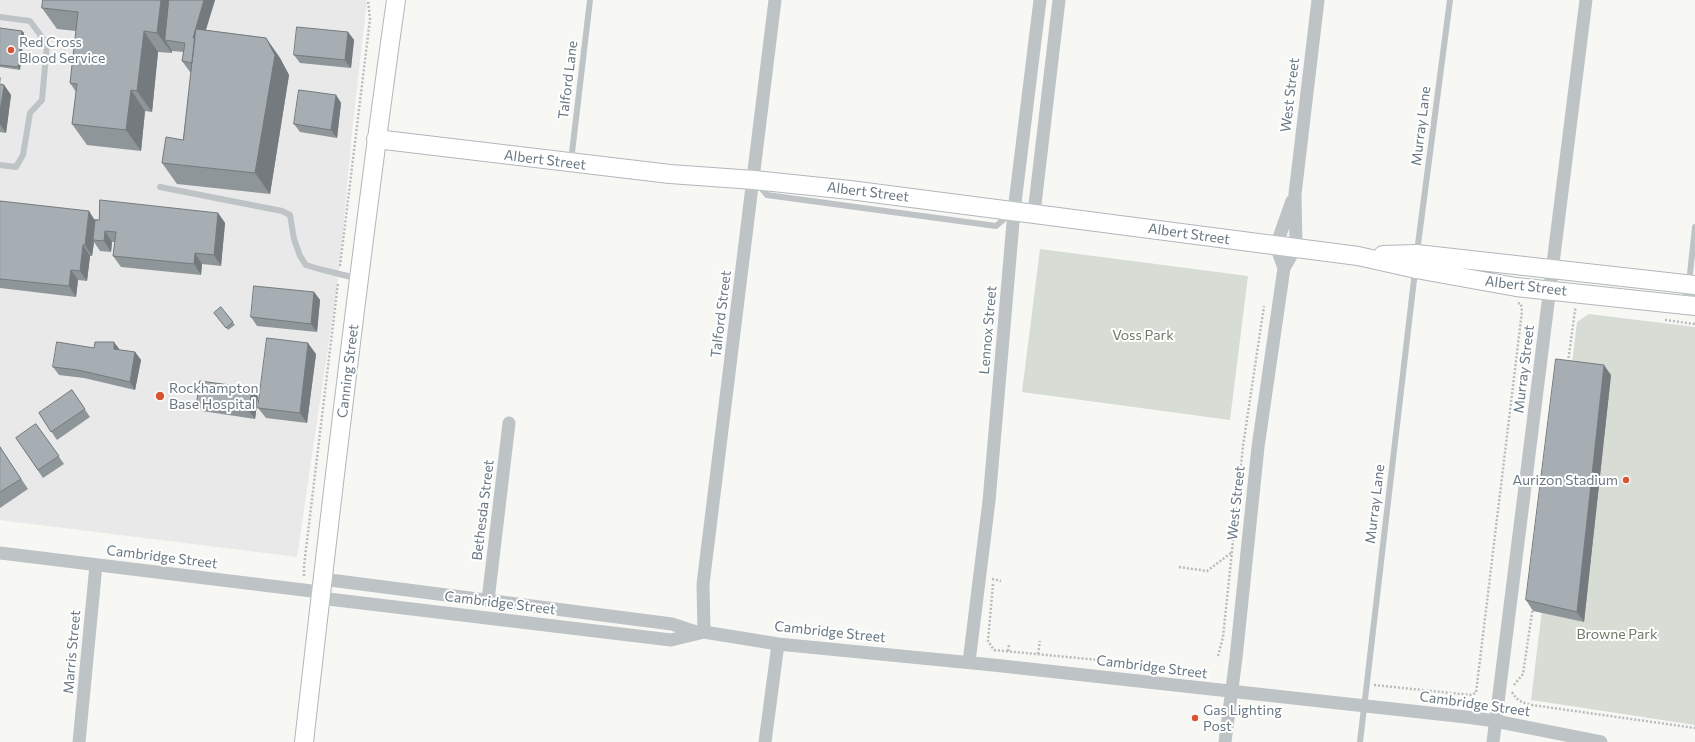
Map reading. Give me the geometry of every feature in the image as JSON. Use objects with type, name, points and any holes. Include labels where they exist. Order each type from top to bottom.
[{"type":"street","name":"Canning Street","points":[[304,742],[376,139],[396,0]]},
{"type":"street","name":"Talford Street","points":[[701,632],[703,584],[775,0]]},
{"type":"street","name":"Lennox Street","points":[[969,662],[989,501],[1014,211],[1040,0]]},
{"type":"street","points":[[1034,213],[1059,0]]},
{"type":"street","name":"West Street","points":[[1225,742],[1232,692],[1258,447],[1284,268],[1296,247],[1294,194],[1318,0]]},
{"type":"street","name":"Murray Street","points":[[1493,742],[1586,0]]},
{"type":"street","name":"Albert Street","points":[[376,139],[670,174],[754,180],[850,190],[1358,256],[1416,262],[1552,270],[1693,289]]},
{"type":"street","name":"West Street","points":[[1284,268],[1276,246],[1294,194]]},
{"type":"street","name":"Albert Street","points":[[1416,262],[1516,287],[1550,291],[1580,292],[1695,306]]},
{"type":"street","name":"Bethesda Street","points":[[488,600],[509,423]]},
{"type":"street","name":"Cambridge Street","points":[[0,553],[321,590],[671,640],[701,632]]},
{"type":"street","name":"Marris Street","points":[[80,742],[96,565]]},
{"type":"street","name":"Cambridge Street","points":[[321,590],[488,600],[672,624],[701,632],[778,644],[969,662],[1495,721],[1601,742]]},
{"type":"street","points":[[765,742],[778,644]]},
{"type":"lane","name":"Talford Lane","points":[[571,163],[590,0]]},
{"type":"lane","name":"Murray Lane","points":[[1360,742],[1416,262],[1450,0]]},
{"type":"lane","points":[[0,17],[30,21],[48,44],[42,100],[30,113],[23,155],[16,167],[0,165]]},
{"type":"lane","points":[[160,187],[282,211],[290,215],[294,239],[300,256],[306,265],[319,270],[339,273],[359,279]]},
{"type":"lane","points":[[1693,289],[1695,227]]},
{"type":"path","points":[[304,576],[370,19],[368,0]]},
{"type":"path","points":[[1366,684],[1470,695],[1476,693],[1522,311],[1521,304],[1514,302]]},
{"type":"path","points":[[1567,365],[1576,308]]},
{"type":"path","points":[[1179,567],[1207,571],[1231,553]]},
{"type":"path","points":[[994,572],[988,641],[994,650],[1099,660]]},
{"type":"path","points":[[1533,603],[1523,674],[1514,685],[1512,692],[1515,698],[1523,703],[1532,705],[1695,728]]},
{"type":"path","points":[[1038,654],[1040,641]]},
{"type":"path","points":[[1008,651],[1009,645]]},
{"type":"shaded area","name":"Rockhampton Base Hospital","points":[[0,0],[367,0],[352,132],[339,273],[297,557],[0,520]]},
{"type":"green space","name":"Voss Park","points":[[1040,249],[1248,276],[1230,420],[1022,392]]},
{"type":"green space","name":"Browne Park","points":[[1589,314],[1695,327],[1695,725],[1531,700],[1577,322]]},
{"type":"building","points":[[43,0],[161,0],[157,33],[144,31],[137,91],[131,90],[126,130],[72,124],[77,84],[70,83],[78,12],[42,8]]},
{"type":"building","points":[[169,0],[204,0],[193,38],[195,38],[192,63],[182,61],[185,43],[165,40]]},
{"type":"building","points":[[297,27],[348,32],[345,60],[294,55]]},
{"type":"building","name":"Red Cross Blood Service","points":[[0,28],[22,31],[18,67],[0,65]]},
{"type":"building","points":[[196,29],[266,38],[275,55],[255,173],[162,163],[166,137],[183,140]]},
{"type":"building","points":[[0,84],[4,85],[0,113]]},
{"type":"building","points":[[299,90],[336,95],[331,130],[294,124]]},
{"type":"building","points":[[100,200],[218,213],[214,255],[195,253],[194,264],[113,256],[116,232],[105,231],[104,241],[93,240],[95,220],[99,220]]},
{"type":"building","points":[[0,201],[89,211],[80,271],[71,270],[69,286],[0,279]]},
{"type":"building","points":[[254,286],[314,292],[311,324],[251,317]]},
{"type":"building","points":[[221,307],[233,322],[226,328],[214,313]]},
{"type":"building","points":[[267,338],[308,343],[300,413],[258,408]]},
{"type":"building","points":[[57,342],[94,348],[95,342],[114,342],[114,349],[135,352],[130,382],[78,370],[53,367]]},
{"type":"building","points":[[1556,359],[1604,365],[1577,612],[1526,600]]},
{"type":"building","points":[[200,381],[252,388],[249,411],[197,403]]},
{"type":"building","points":[[72,390],[85,409],[51,432],[39,413]]},
{"type":"building","points":[[36,424],[59,456],[38,470],[16,438]]},
{"type":"building","points":[[0,447],[21,479],[0,492]]},
{"type":"place","name":"Red Cross Blood Service","points":[[11,50]]},
{"type":"place","name":"Rockhampton Base Hospital","points":[[160,396]]},
{"type":"place","name":"Aurizon Stadium","points":[[1626,480]]},
{"type":"place","name":"Gas Lighting Post","points":[[1195,718]]}]
